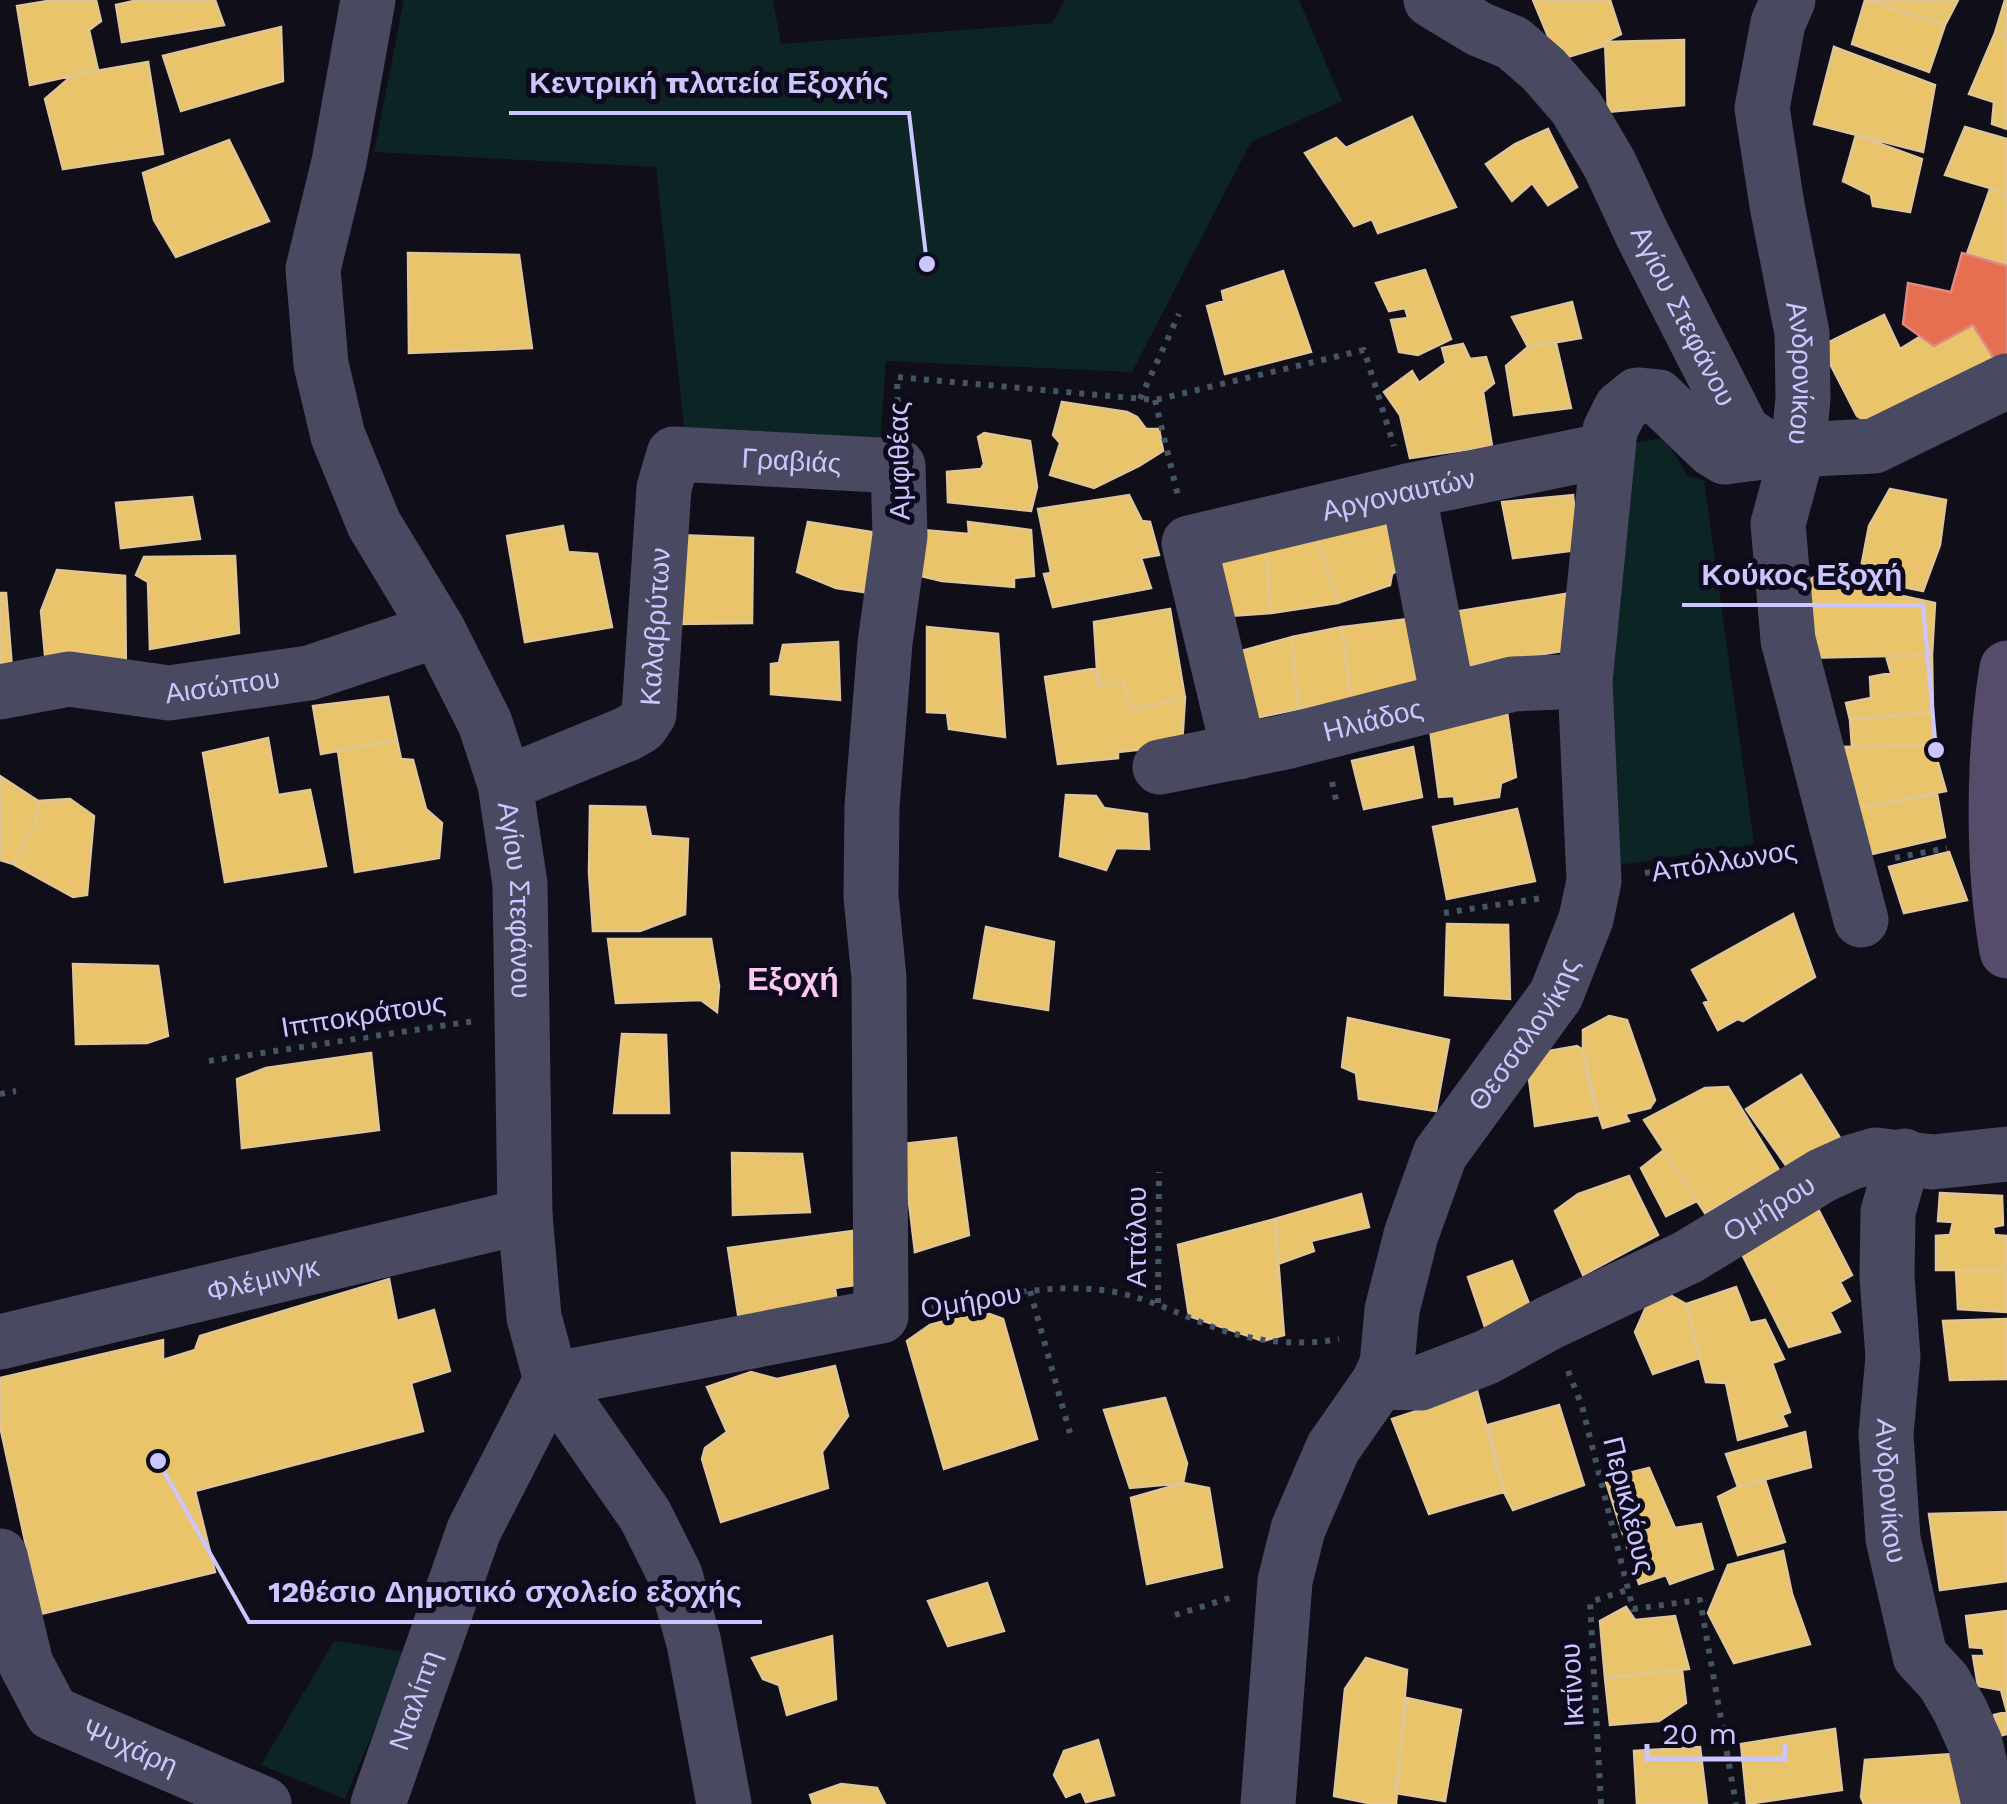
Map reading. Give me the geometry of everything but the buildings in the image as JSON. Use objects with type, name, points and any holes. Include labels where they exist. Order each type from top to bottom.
[{"type":"main road","points":[[2005,932],[1999,837],[2007,668]]},
{"type":"street","name":"Αγίου Στεφάνου","points":[[368,0],[339,162],[314,270],[321,364],[338,436],[374,524],[438,630],[485,723],[506,784],[520,884],[525,1216],[534,1317],[551,1380],[645,1515],[675,1575],[694,1643],[724,1804]]},
{"type":"street","name":"Αγίου Στεφάνου","points":[[1431,0],[1513,44],[1544,70],[1576,107],[1610,165],[1744,432],[1785,450]]},
{"type":"street","name":"Ανδρονίκου","points":[[1788,0],[1778,23],[1762,108],[1802,334],[1803,398],[1785,450],[1778,524],[1783,596],[1788,640],[1862,920]]},
{"type":"street","points":[[1785,450],[1874,446],[2007,381]]},
{"type":"street","name":"Θεσσαλονίκης","points":[[1268,1804],[1285,1581],[1298,1529],[1334,1448],[1384,1360],[1411,1235],[1440,1154],[1556,994],[1586,919],[1594,881],[1585,681],[1610,430],[1620,408],[1636,395],[1658,397],[1725,457],[1785,450]]},
{"type":"street","name":"Αργοναυτών","points":[[1189,543],[1408,491],[1607,450]]},
{"type":"street","name":"Καλαβρύτων","points":[[506,784],[627,734],[642,726],[649,714],[664,488],[674,454],[688,454]]},
{"type":"street","name":"Γραβιάς","points":[[688,454],[898,466]]},
{"type":"street","name":"Αμφιθέας","points":[[881,1316],[879,978],[871,898],[872,806],[885,643],[900,536],[898,466]]},
{"type":"street","points":[[1408,491],[1448,698]]},
{"type":"street","points":[[1189,543],[1239,752]]},
{"type":"street","name":"Αισώπου","points":[[0,692],[69,679],[169,693],[308,673],[438,630]]},
{"type":"street","name":"Ηλιάδος","points":[[1160,767],[1285,742],[1513,684],[1585,681]]},
{"type":"street","name":"Ομήρου","points":[[1384,1360],[1420,1383],[1487,1357],[1548,1323],[1688,1257],[1823,1175],[1876,1155],[1933,1162],[2007,1154]]},
{"type":"street","name":"Ανδρονίκου","points":[[1904,1156],[1888,1212],[1887,1277],[1893,1356],[1886,1434],[1893,1539],[1920,1656],[1944,1682],[1960,1710],[1975,1744],[1989,1804]]},
{"type":"street","name":"Φλέμινγκ","points":[[0,1342],[525,1216]]},
{"type":"street","name":"Ομήρου","points":[[551,1380],[881,1316]]},
{"type":"street","name":"Νταλίπη","points":[[378,1804],[474,1530],[551,1380]]},
{"type":"street","name":"Ψυχάρη","points":[[0,1556],[26,1664],[52,1712],[264,1804]]},
{"type":"path","points":[[1140,398],[1179,314]]},
{"type":"path","name":"Αμφιθέας","points":[[898,466],[897,377],[1155,400],[1364,350],[1408,491]]},
{"type":"path","points":[[1155,400],[1189,543]]},
{"type":"path","points":[[1840,843],[1867,863],[1999,837]]},
{"type":"path","name":"Απόλλωνος","points":[[1444,913],[1576,893],[1594,881],[1840,843]]},
{"type":"path","name":"Ιπποκράτους","points":[[209,1061],[524,1013]]},
{"type":"path","points":[[0,1094],[16,1091]]},
{"type":"path","name":"Αττάλου","points":[[1158,1303],[1159,1172]]},
{"type":"path","name":"Ομήρου","points":[[881,1316],[1059,1287],[1095,1289],[1158,1303],[1210,1326],[1263,1341],[1318,1343],[1355,1336],[1384,1360]]},
{"type":"path","points":[[1030,1291],[1070,1433]]},
{"type":"path","name":"Περικλέους","points":[[1548,1323],[1582,1406],[1632,1609],[1700,1600],[1736,1804]]},
{"type":"path","name":"Ικτίνου","points":[[1601,1804],[1590,1602],[1626,1590]]},
{"type":"green space","points":[[404,0],[773,0],[781,44],[1052,23],[1065,0],[1299,0],[1342,101],[1251,142],[1132,372],[886,361],[880,444],[684,427],[656,167],[374,152]]},
{"type":"green space","points":[[1664,438],[1688,476],[1704,480],[1754,844],[1606,867],[1610,667],[1625,445]]},
{"type":"green space","points":[[334,1641],[407,1652],[345,1799],[261,1765]]},
{"type":"place","name":"Κεντρική πλατεία Εξοχής","points":[[927,264]]},
{"type":"place","name":"Κούκος Εξοχή","points":[[1936,750]]},
{"type":"place","name":"12θέσιο Δημοτικό σχολείο εξοχής","points":[[158,1461]]},
{"type":"district","name":"Εξοχή","points":[[793,979]]}]
